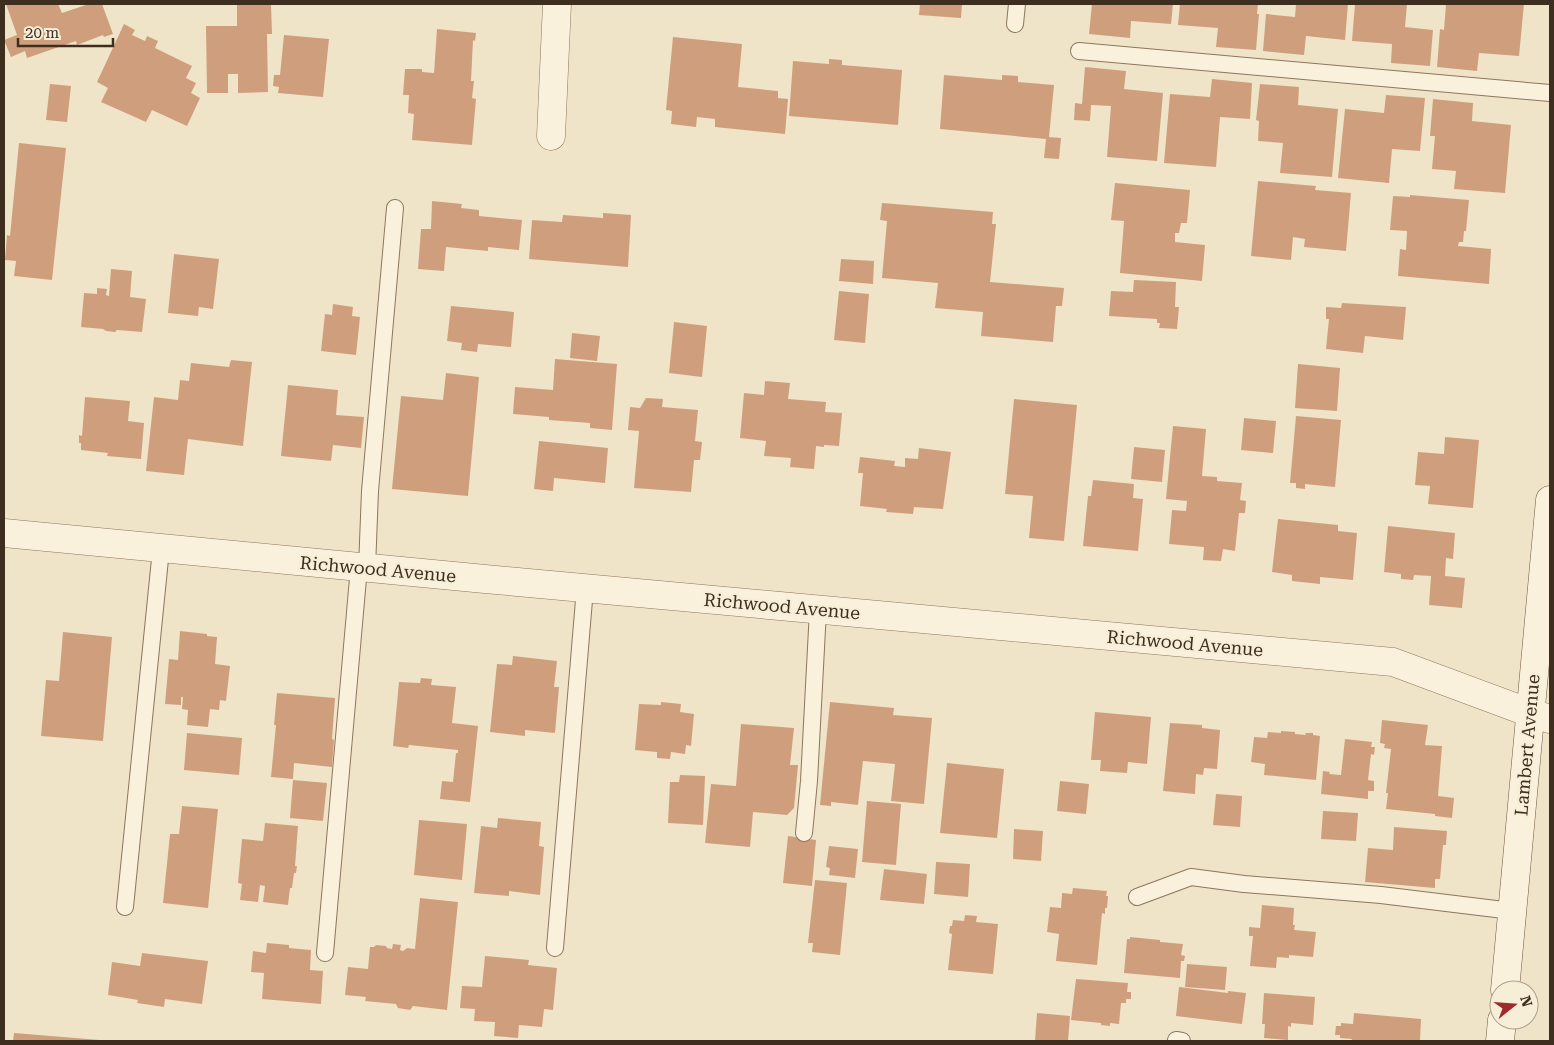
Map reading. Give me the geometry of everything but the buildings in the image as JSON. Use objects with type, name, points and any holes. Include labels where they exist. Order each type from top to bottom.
[{"type":"street","points":[[551,136],[557,4]]},
{"type":"street","name":"Lambert Avenue","points":[[1506,980],[1512,910],[1540,716],[1550,500]]},
{"type":"street","name":"Richwood Avenue","points":[[4,533],[363,568],[1393,662],[1540,716]]},
{"type":"lane","points":[[1015,24],[1017,4]]},
{"type":"lane","points":[[1079,51],[1550,93]]},
{"type":"lane","points":[[325,953],[363,568],[395,208]]},
{"type":"lane","points":[[126,907],[161,549]]},
{"type":"lane","points":[[555,948],[586,588]]},
{"type":"lane","points":[[804,833],[809,782],[818,610]]},
{"type":"lane","points":[[1137,897],[1191,877],[1244,884],[1381,895],[1512,910]]}]
